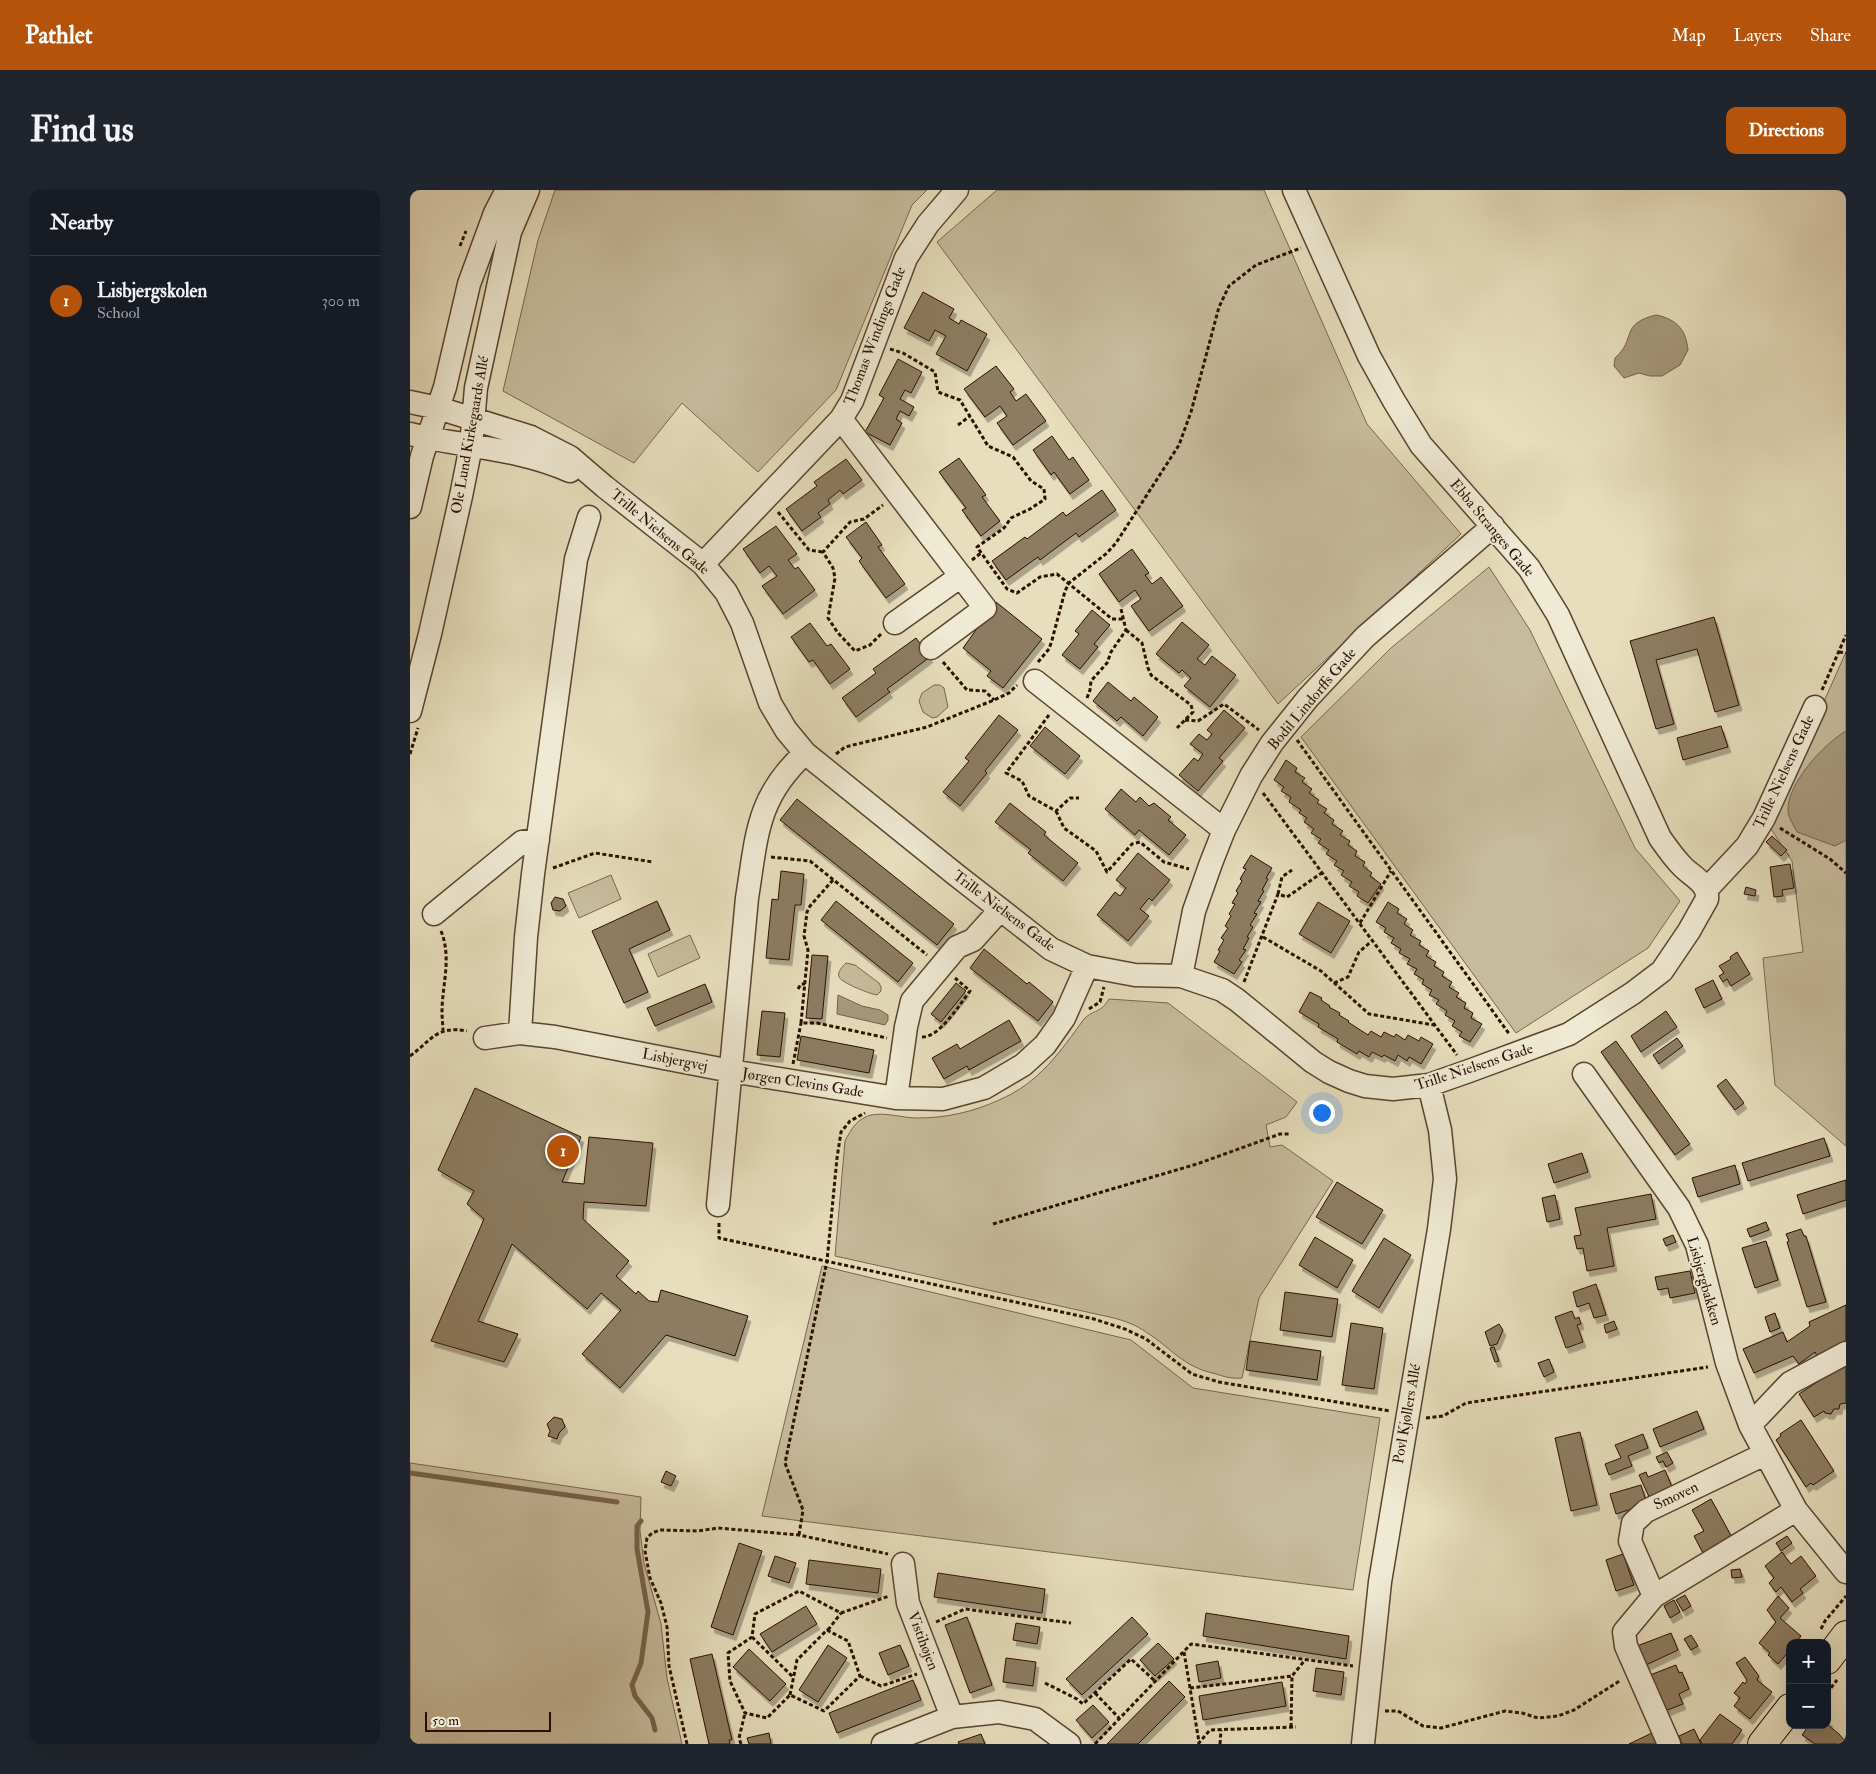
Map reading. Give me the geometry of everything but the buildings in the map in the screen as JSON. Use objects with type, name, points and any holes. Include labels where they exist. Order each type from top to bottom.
[{"type":"main road","points":[[1828,1639],[1836,1622]]},
{"type":"main road","points":[[1762,1744],[1786,1713]]},
{"type":"street","name":"Ole Lund Kirkegaards Allé","points":[[410,507],[422,456],[419,436],[438,408],[445,387],[469,284],[495,213],[507,190]]},
{"type":"street","name":"Ole Lund Kirkegaards Allé","points":[[410,711],[430,634],[471,446],[476,388],[510,232],[528,190]]},
{"type":"street","name":"Thomas Windings Gade","points":[[703,564],[841,419],[852,401],[906,258],[928,224],[958,190]]},
{"type":"street","name":"Ebba Stranges Gade","points":[[1294,190],[1368,356],[1394,401],[1421,445],[1529,568],[1558,615],[1660,838],[1683,867],[1696,877],[1706,890]]},
{"type":"street","name":"Trille Nielsens Gade","points":[[410,402],[438,408],[531,437],[570,457],[703,564],[726,592],[742,624],[770,704],[786,730],[813,760],[1051,949],[1087,966],[1135,975],[1180,976],[1222,990],[1329,1072],[1348,1081],[1365,1086],[1393,1089],[1429,1084],[1569,1034],[1633,993],[1662,971],[1701,911],[1707,899],[1706,890],[1747,846],[1764,818],[1815,707]]},
{"type":"street","points":[[841,419],[985,608],[931,648]]},
{"type":"street","name":"Trille Nielsens Gade","points":[[419,436],[471,446],[513,451],[548,462],[605,487]]},
{"type":"street","points":[[520,1033],[526,937],[533,874],[576,559],[589,517]]},
{"type":"street","name":"Bodil Lindorffs Gade","points":[[1180,976],[1194,911],[1224,830],[1251,776],[1280,733],[1308,698],[1365,637],[1493,526]]},
{"type":"street","points":[[895,623],[961,576]]},
{"type":"street","points":[[1030,677],[1224,830]]},
{"type":"street","name":"Jørgen Clevins Gade","points":[[813,760],[786,771],[769,797],[760,822],[747,898],[731,1071],[896,1098],[943,1099],[984,1088],[1023,1065],[1045,1045],[1064,1018],[1087,966]]},
{"type":"street","points":[[434,914],[522,842],[538,840]]},
{"type":"street","points":[[896,1098],[912,1000],[957,947],[973,940],[1000,910]]},
{"type":"street","name":"Lisbjergvej","points":[[485,1038],[520,1033],[555,1037],[731,1071]]},
{"type":"street","points":[[718,1205],[731,1071]]},
{"type":"street","name":"Lisbjergbakken","points":[[1584,1074],[1679,1208],[1694,1238],[1701,1258],[1727,1363],[1750,1425],[1796,1510],[1846,1572]]},
{"type":"street","name":"Povl Kjøllers Allé","points":[[1364,1744],[1380,1582],[1439,1228],[1445,1179],[1440,1130],[1429,1084]]},
{"type":"street","points":[[1750,1425],[1790,1383],[1846,1353]]},
{"type":"street","name":"Smoven","points":[[1654,1596],[1630,1541],[1633,1523],[1646,1511],[1765,1454]]},
{"type":"street","points":[[1669,1744],[1626,1646],[1624,1632],[1654,1596],[1796,1510]]},
{"type":"street","name":"Vistihøjen","points":[[894,1558],[908,1603],[952,1717]]},
{"type":"street","points":[[883,1744],[952,1717],[1000,1712],[1035,1719],[1069,1744]]},
{"type":"path","points":[[813,760],[845,747],[928,727],[1009,693],[1030,677],[1049,649],[1065,591],[1069,583],[1107,553],[1116,543],[1179,445],[1191,412],[1220,307],[1229,286],[1256,265],[1318,242]]},
{"type":"path","points":[[874,344],[903,353],[935,372],[938,392],[960,400],[988,446],[1013,458],[1030,481],[1044,489],[1045,499],[1011,518],[1004,528],[977,547],[1007,589],[1017,593],[1040,577],[1057,574],[1112,619],[1124,619]]},
{"type":"path","points":[[958,425],[970,416]]},
{"type":"path","points":[[823,552],[850,522],[864,519],[898,494]]},
{"type":"path","points":[[773,506],[809,550],[823,552],[833,568],[835,578],[828,618],[838,633],[856,651],[870,646],[895,623]]},
{"type":"path","points":[[1121,609],[1126,630],[1142,643],[1151,674],[1190,705],[1193,712],[1177,728]]},
{"type":"path","points":[[1126,630],[1111,652],[1107,663],[1091,681],[1088,697],[1068,706],[1006,773],[1022,781],[1029,796],[1056,811],[1064,828],[1096,851],[1107,872],[1132,844],[1140,842],[1164,862],[1207,875]]},
{"type":"path","points":[[1815,707],[1846,635]]},
{"type":"path","points":[[931,648],[967,690],[984,691],[994,700]]},
{"type":"path","points":[[1838,652],[1846,653]]},
{"type":"path","points":[[1184,720],[1198,721],[1224,704],[1280,733],[1391,871],[1521,1052]]},
{"type":"path","points":[[1251,776],[1469,1071]]},
{"type":"path","points":[[1056,811],[1070,798],[1079,798]]},
{"type":"path","points":[[1764,818],[1830,859],[1846,873]]},
{"type":"path","points":[[533,874],[595,853],[653,862]]},
{"type":"path","points":[[753,855],[810,861],[970,991],[938,1030],[926,1037],[910,1036],[905,1039],[896,1040],[817,1023],[801,1023]]},
{"type":"path","points":[[1237,1000],[1263,937],[1282,877],[1292,870]]},
{"type":"path","points":[[1360,923],[1391,871]]},
{"type":"path","points":[[1278,894],[1287,897],[1323,872]]},
{"type":"path","points":[[790,1080],[801,1023],[805,984],[808,950],[804,936],[806,912],[833,880]]},
{"type":"path","points":[[434,914],[444,937],[447,972],[442,1012],[443,1032]]},
{"type":"path","points":[[1263,937],[1321,971],[1369,1014],[1434,1025]]},
{"type":"path","points":[[1334,983],[1348,977],[1359,952],[1373,940]]},
{"type":"path","points":[[798,989],[801,984],[805,984]]},
{"type":"path","points":[[410,1056],[436,1034],[455,1028],[474,1032],[485,1038]]},
{"type":"path","points":[[799,1535],[803,1510],[785,1463],[827,1261],[841,1132],[850,1121],[868,1112]]},
{"type":"path","points":[[993,1224],[1197,1164],[1280,1134],[1292,1134]]},
{"type":"path","points":[[718,1205],[719,1238],[1094,1319],[1125,1329],[1146,1340],[1192,1374],[1219,1382],[1425,1418],[1443,1416],[1466,1403],[1727,1363]]},
{"type":"path","points":[[687,1744],[669,1666],[666,1627],[661,1603],[650,1578],[645,1551],[647,1538],[652,1533],[660,1530],[698,1531],[718,1528],[799,1535],[894,1558]]},
{"type":"path","points":[[740,1744],[739,1738],[745,1713],[730,1680],[728,1653],[752,1637],[755,1614],[798,1591],[841,1613]]},
{"type":"path","points":[[745,1713],[767,1718],[790,1695],[797,1660],[841,1613],[892,1594],[895,1603]]},
{"type":"path","points":[[1828,1639],[1846,1596]]},
{"type":"path","points":[[930,1616],[933,1623],[965,1609],[1071,1623]]},
{"type":"path","points":[[827,1630],[848,1641],[860,1676],[881,1686],[920,1673]]},
{"type":"path","points":[[752,1637],[793,1677]]},
{"type":"path","points":[[848,1641],[852,1638]]},
{"type":"path","points":[[1095,1744],[1191,1644],[1371,1669]]},
{"type":"path","points":[[1183,1652],[1198,1743]]},
{"type":"path","points":[[1045,1683],[1083,1704],[1131,1659],[1155,1682]]},
{"type":"path","points":[[1291,1727],[1292,1676],[1306,1660]]},
{"type":"path","points":[[1367,1710],[1398,1711],[1424,1726],[1441,1728],[1505,1712],[1522,1713],[1538,1718],[1558,1716],[1574,1710],[1637,1671]]},
{"type":"path","points":[[790,1695],[824,1711],[860,1676]]},
{"type":"path","points":[[1190,1688],[1292,1676]]},
{"type":"path","points":[[1094,1693],[1120,1718]]},
{"type":"path","points":[[1198,1743],[1210,1730],[1296,1727]]},
{"type":"path","points":[[1220,1744],[1221,1730]]},
{"type":"shaded area","points":[[555,190],[927,190],[912,205],[836,390],[758,472],[682,403],[634,463],[503,391],[538,240]]},
{"type":"shaded area","points":[[997,190],[1264,190],[1367,424],[1461,534],[1278,704],[937,242]]},
{"type":"shaded area","points":[[1656,315],[1669,319],[1679,326],[1685,336],[1688,350],[1680,365],[1662,376],[1650,376],[1639,373],[1624,378],[1614,366],[1615,358],[1622,351],[1637,323]]},
{"type":"shaded area","points":[[1489,567],[1530,630],[1635,848],[1680,901],[1648,948],[1516,1033],[1301,737],[1391,648]]},
{"type":"shaded area","points":[[1846,652],[1846,1146],[1775,1085],[1763,958],[1803,952],[1792,861],[1771,829],[1772,818]]},
{"type":"shaded area","points":[[934,685],[940,685],[944,688],[948,707],[937,717],[932,718],[923,712],[919,701],[922,693]]},
{"type":"shaded area","points":[[1846,731],[1846,840],[1835,846],[1797,832],[1788,811],[1789,800],[1808,765],[1828,745]]},
{"type":"shaded area","points":[[611,875],[621,899],[579,918],[568,893]]},
{"type":"shaded area","points":[[690,935],[700,958],[658,977],[648,954]]},
{"type":"shaded area","points":[[846,963],[855,965],[879,983],[881,991],[877,995],[873,994],[856,988],[841,979],[839,973]]},
{"type":"shaded area","points":[[838,995],[862,1006],[880,1010],[888,1015],[888,1020],[885,1025],[837,1014]]},
{"type":"shaded area","points":[[1109,999],[1168,1003],[1297,1102],[1286,1117],[1266,1125],[1270,1147],[1282,1145],[1333,1181],[1259,1298],[1242,1378],[1226,1377],[1204,1371],[1186,1362],[1142,1330],[1118,1319],[835,1256],[845,1141],[852,1128],[859,1121],[866,1116],[877,1114],[917,1118],[949,1115],[979,1108],[999,1100],[1026,1085],[1048,1066],[1084,1019],[1103,1007]]},
{"type":"shaded area","points":[[822,1266],[1131,1340],[1193,1388],[1380,1418],[1353,1590],[762,1516]]},
{"type":"shaded area","points":[[410,1463],[641,1497],[640,1531],[644,1563],[661,1624],[667,1678],[682,1744],[410,1744]]},
{"type":"waterway","points":[[410,1473],[617,1502]]},
{"type":"waterway","points":[[641,1521],[637,1526],[637,1549],[648,1612],[641,1663],[632,1685],[635,1696],[652,1718],[655,1730]]},
{"type":"place","name":"Lisbjergskolen","points":[[563,1151]]}]
